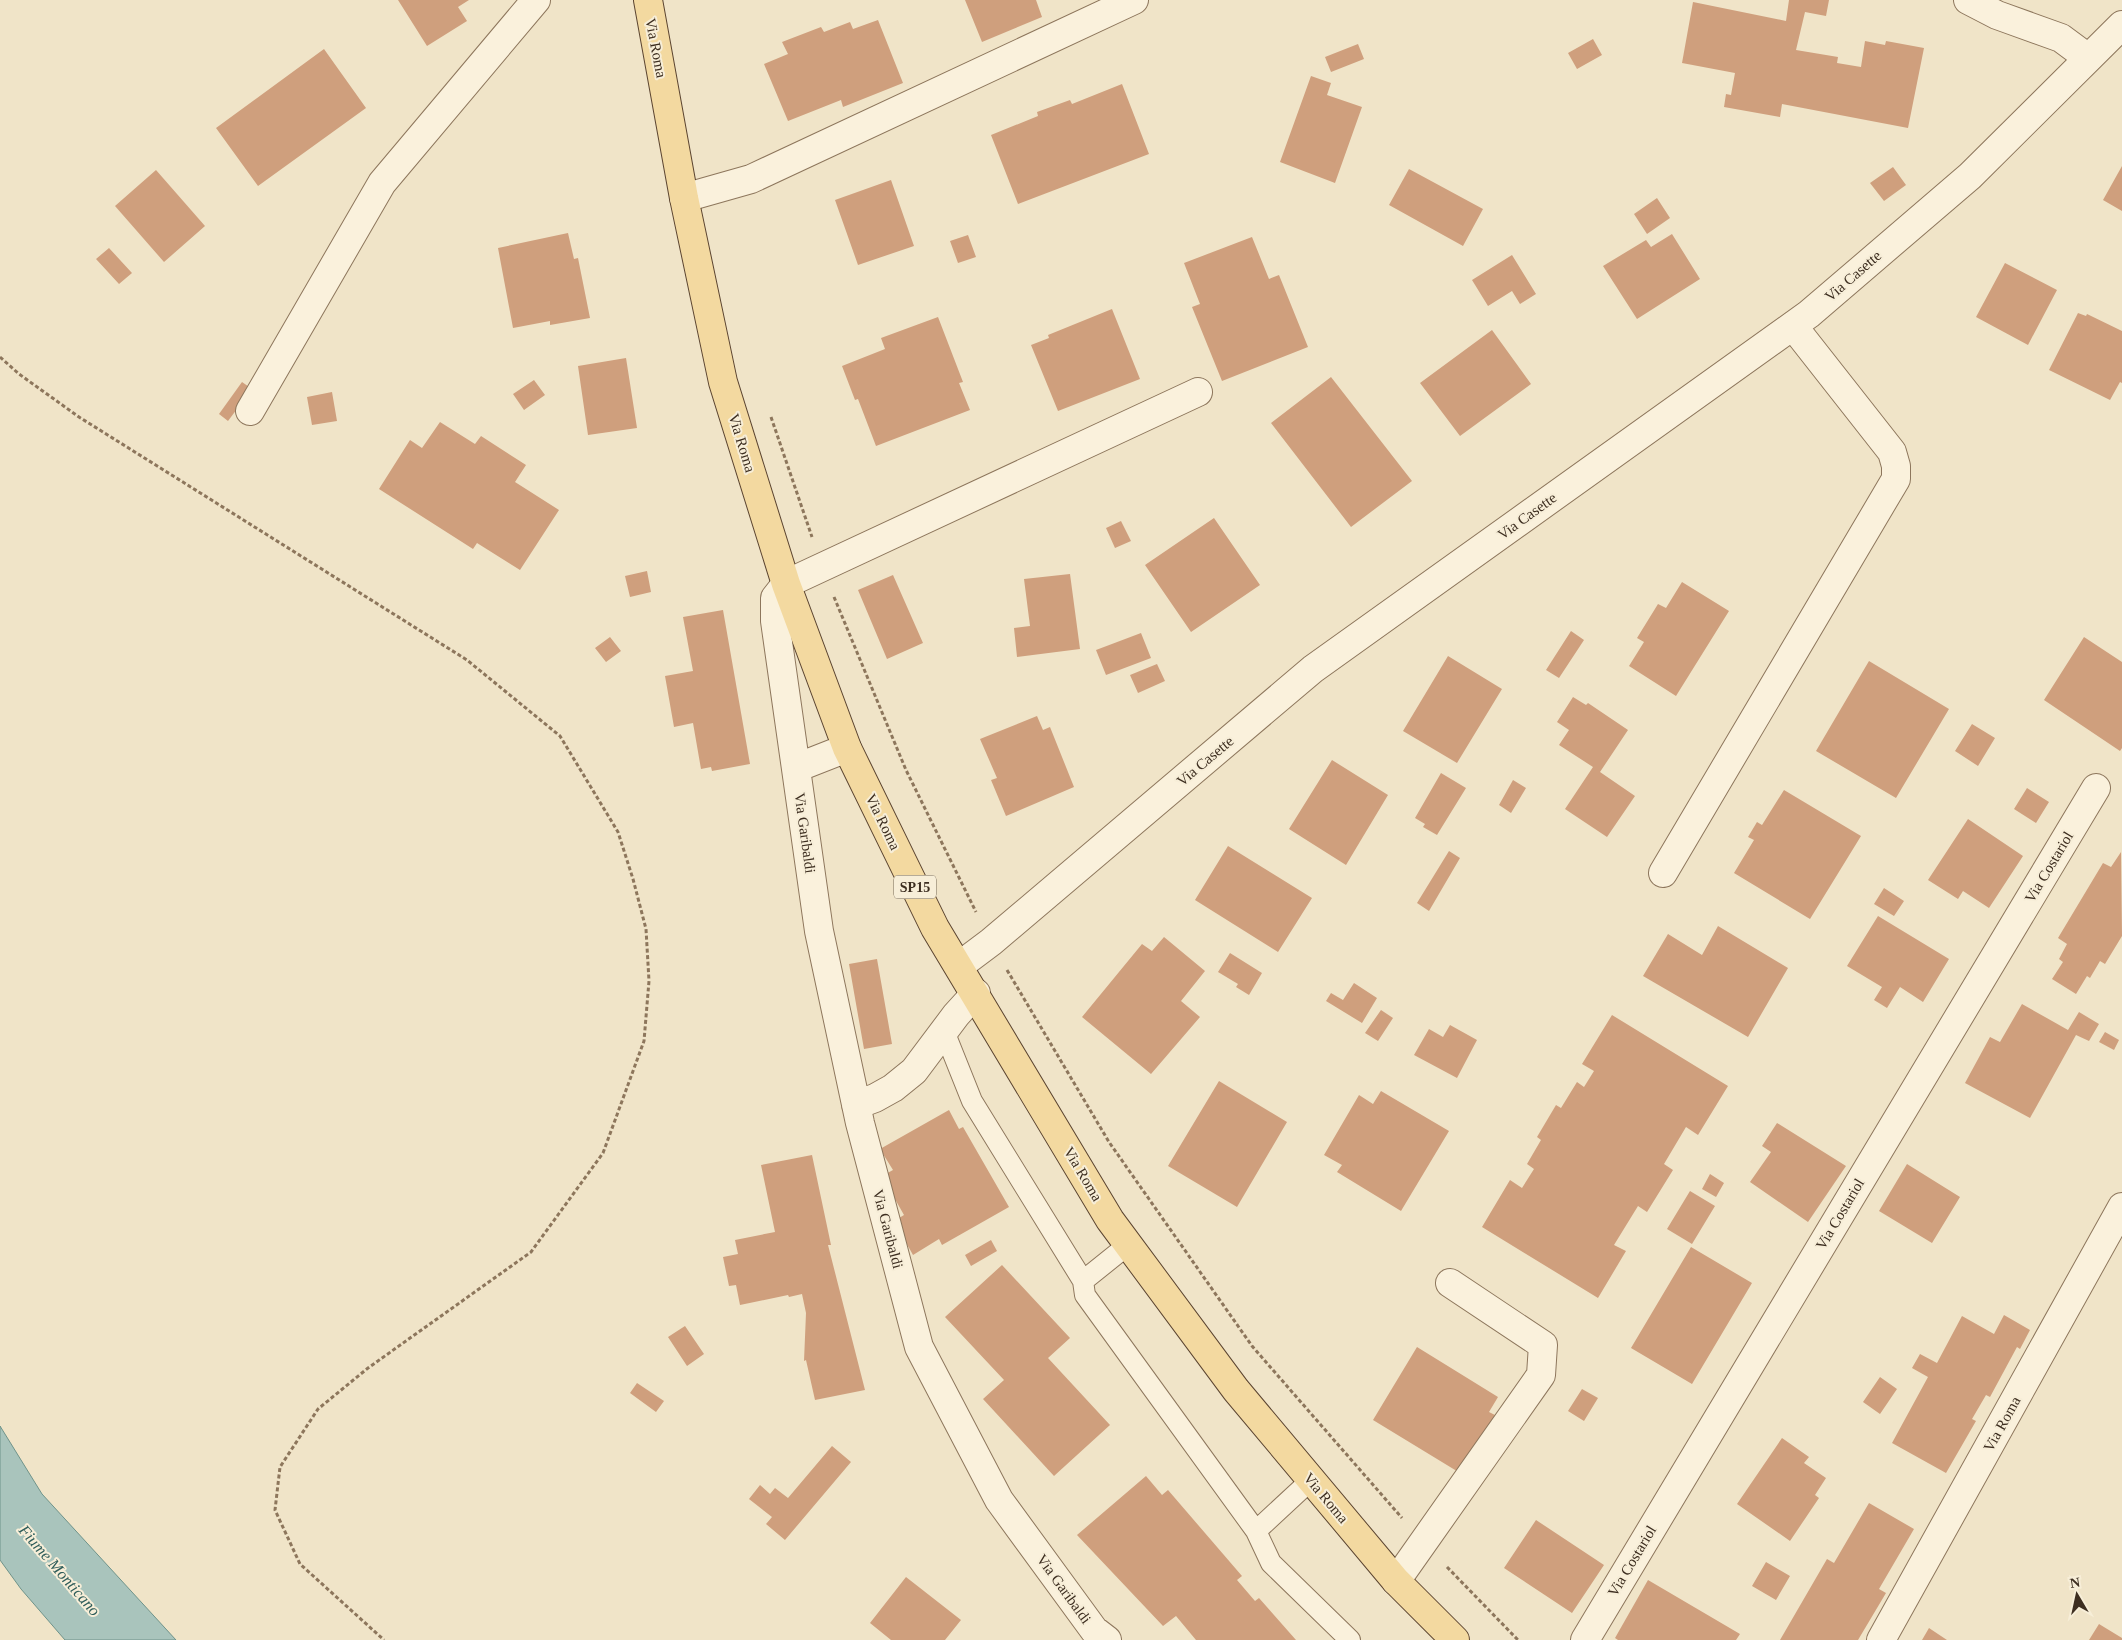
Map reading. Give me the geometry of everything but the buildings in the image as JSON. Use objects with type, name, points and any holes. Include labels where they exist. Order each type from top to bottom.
[{"type":"main road","name":"Via Roma","points":[[648,0],[684,198],[723,382],[786,584],[847,748],[935,928],[1110,1220],[1236,1390],[1396,1581],[1455,1640]]},
{"type":"street","points":[[250,411],[382,183],[536,0]]},
{"type":"street","points":[[684,198],[751,178],[1134,0]]},
{"type":"street","points":[[1968,0],[1997,15],[2061,38],[2088,58]]},
{"type":"street","name":"Via Casette","points":[[959,966],[990,942],[1313,669],[1809,314],[1970,176],[2122,25]]},
{"type":"street","points":[[1663,873],[1896,479],[1896,466],[1892,452],[1794,326]]},
{"type":"street","points":[[786,584],[1198,392]]},
{"type":"street","name":"Via Garibaldi","points":[[786,584],[776,598],[775,621],[820,931],[856,1105],[920,1347],[999,1500],[1098,1637]]},
{"type":"street","points":[[796,768],[847,748]]},
{"type":"street","name":"Via Costariol","points":[[1585,1640],[2096,788]]},
{"type":"street","points":[[856,1105],[875,1098],[893,1088],[914,1071],[944,1031],[976,994]]},
{"type":"street","name":"Via Roma","points":[[1881,1640],[2122,1207]]},
{"type":"street","points":[[1396,1581],[1541,1375],[1543,1345],[1450,1283]]},
{"type":"lane","points":[[944,1031],[972,1101],[1082,1281],[1085,1295],[1256,1531],[1271,1563],[1350,1640]]},
{"type":"lane","points":[[1082,1281],[1129,1244]]},
{"type":"lane","points":[[1256,1531],[1311,1480]]},
{"type":"path","points":[[0,358],[79,417],[466,660],[560,736],[618,832],[633,879],[646,929],[649,981],[644,1041],[603,1154],[531,1252],[472,1296],[368,1368],[318,1409],[280,1467],[275,1510],[300,1564],[384,1640]]},
{"type":"path","points":[[770,413],[822,567],[906,770],[990,942],[1109,1142],[1252,1346],[1423,1542],[1518,1640]]},
{"type":"water","name":"Fiume Monticano","points":[[0,1426],[42,1494],[176,1640],[65,1640],[21,1589],[0,1560]]}]
